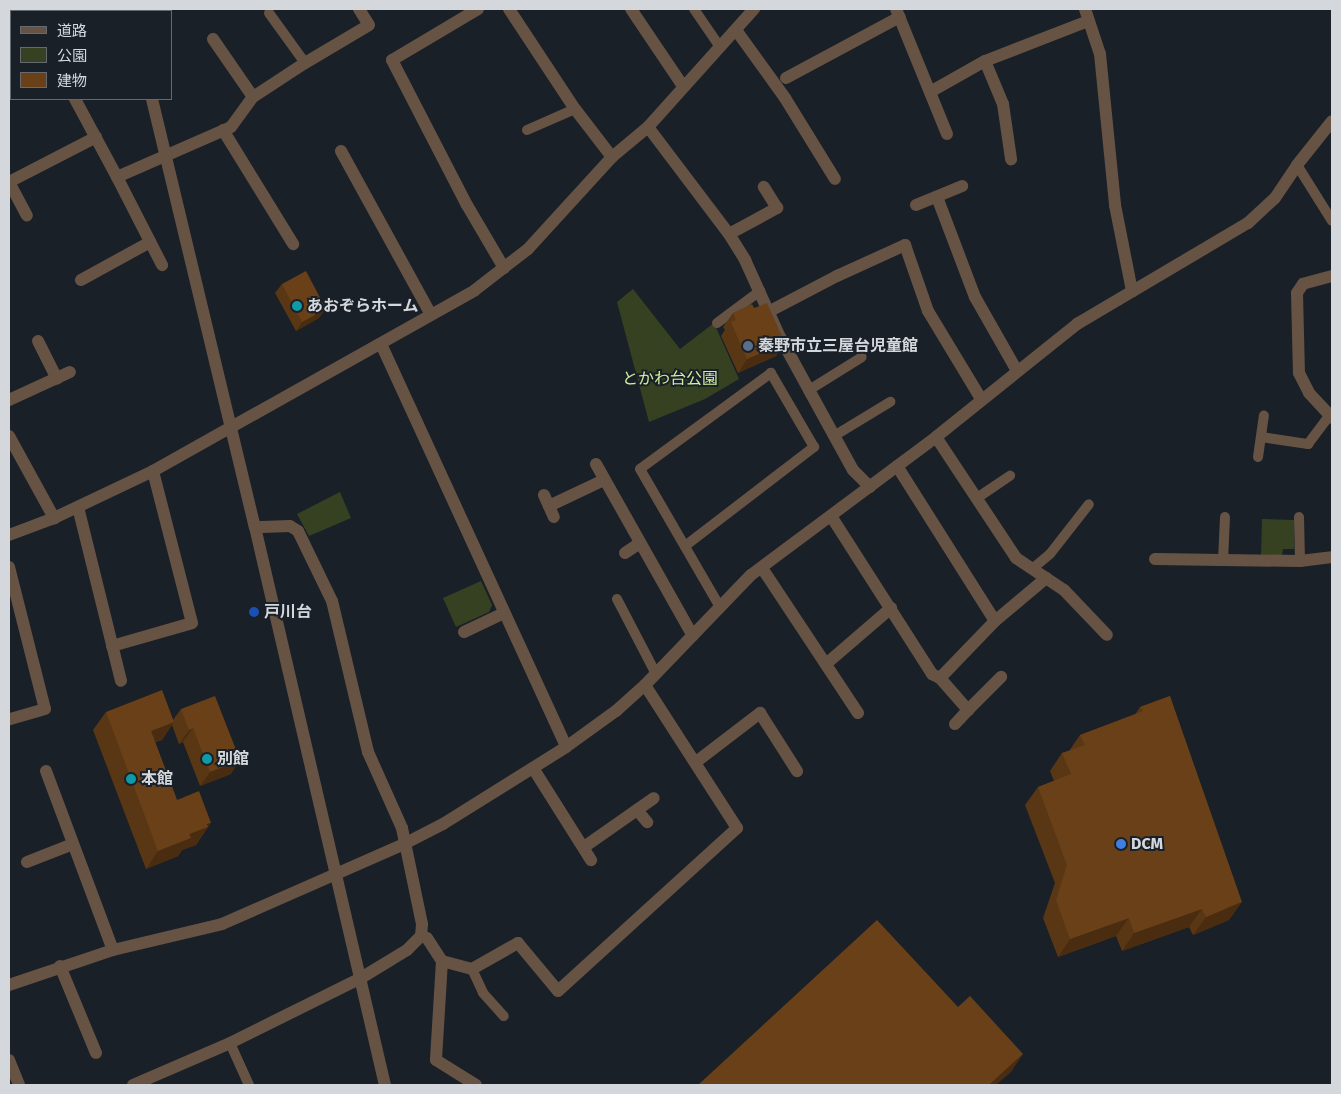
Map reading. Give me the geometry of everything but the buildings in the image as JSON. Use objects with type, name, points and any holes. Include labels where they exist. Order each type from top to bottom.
[{"type":"street","points":[[117,177],[231,127],[253,97],[304,63],[369,25],[359,9]]},
{"type":"street","points":[[478,9],[392,60],[467,205],[504,268]]},
{"type":"street","points":[[509,9],[575,109],[612,157]]},
{"type":"street","points":[[632,9],[683,86]]},
{"type":"street","points":[[9,535],[54,518],[153,471],[381,344],[430,313],[475,290],[528,249],[612,157],[648,127],[754,9]]},
{"type":"street","points":[[786,78],[898,13],[947,134]]},
{"type":"street","points":[[930,92],[985,60],[1086,15],[1100,54],[1116,205],[1132,291]]},
{"type":"street","points":[[736,30],[785,98],[835,179]]},
{"type":"street","points":[[213,39],[253,97]]},
{"type":"street","points":[[985,60],[1003,104],[1011,159]]},
{"type":"street","points":[[76,100],[162,265]]},
{"type":"street","points":[[152,100],[255,527],[334,874],[361,978],[385,1085]]},
{"type":"street","points":[[9,985],[60,966],[113,950],[222,924],[404,844],[442,824],[566,747],[616,711],[645,685],[751,575],[936,437],[981,399],[1077,324],[1248,223],[1275,198],[1297,166],[1332,122]]},
{"type":"street","points":[[648,127],[729,234],[745,260],[770,311],[780,337],[834,436],[853,470],[870,487]]},
{"type":"street","points":[[223,130],[293,244]]},
{"type":"street","points":[[26,216],[9,182],[96,137]]},
{"type":"street","points":[[341,151],[430,313]]},
{"type":"street","points":[[916,206],[962,186]]},
{"type":"street","points":[[729,234],[777,208],[764,187]]},
{"type":"street","points":[[937,197],[975,297],[1017,371]]},
{"type":"street","points":[[81,280],[150,242]]},
{"type":"street","points":[[770,311],[837,276],[905,245],[928,311],[981,399]]},
{"type":"street","points":[[1330,417],[1309,393],[1300,373],[1297,293],[1303,284],[1332,276]]},
{"type":"street","points":[[38,341],[57,379]]},
{"type":"street","points":[[381,344],[566,747]]},
{"type":"street","points":[[9,400],[70,372]]},
{"type":"street","points":[[9,436],[54,518]]},
{"type":"street","points":[[936,437],[1016,558],[1064,590],[1107,635]]},
{"type":"street","points":[[596,464],[693,636]]},
{"type":"street","points":[[897,466],[996,621]]},
{"type":"street","points":[[112,646],[192,623],[153,471]]},
{"type":"street","points":[[549,506],[604,480]]},
{"type":"street","points":[[78,507],[120,681]]},
{"type":"street","points":[[831,516],[932,674],[940,678],[968,710]]},
{"type":"street","points":[[133,1085],[230,1043],[361,978],[407,950],[421,936],[422,924],[402,828],[368,752],[332,601],[303,538],[290,526],[255,527]]},
{"type":"street","points":[[625,552],[640,543]]},
{"type":"street","points":[[1155,560],[1300,560],[1332,557]]},
{"type":"street","points":[[9,567],[45,709],[9,719]]},
{"type":"street","points":[[762,568],[858,713]]},
{"type":"street","points":[[940,678],[996,621],[1046,578]]},
{"type":"street","points":[[826,664],[891,608]]},
{"type":"street","points":[[464,632],[504,613]]},
{"type":"street","points":[[956,724],[1001,677]]},
{"type":"street","points":[[442,961],[472,969],[518,943],[558,991],[738,828],[645,685]]},
{"type":"street","points":[[696,762],[760,713],[797,771]]},
{"type":"street","points":[[533,768],[591,860]]},
{"type":"street","points":[[46,771],[113,950]]},
{"type":"street","points":[[584,847],[654,798]]},
{"type":"street","points":[[637,810],[647,822]]},
{"type":"street","points":[[27,862],[73,844]]},
{"type":"street","points":[[421,936],[427,938],[442,961],[436,1060],[476,1085]]},
{"type":"street","points":[[60,966],[96,1053]]},
{"type":"street","points":[[9,1060],[19,1085]]},
{"type":"lane","points":[[694,9],[720,47]]},
{"type":"lane","points":[[269,13],[304,63]]},
{"type":"lane","points":[[527,130],[575,109]]},
{"type":"lane","points":[[1297,166],[1332,221]]},
{"type":"lane","points":[[718,323],[760,291]]},
{"type":"lane","points":[[809,390],[862,357]]},
{"type":"lane","points":[[684,546],[692,540],[707,529],[814,447],[771,373],[640,469],[680,538],[685,547],[720,607]]},
{"type":"lane","points":[[834,436],[890,402]]},
{"type":"lane","points":[[1258,456],[1264,415]]},
{"type":"lane","points":[[1261,437],[1308,444],[1330,417]]},
{"type":"lane","points":[[977,498],[1010,476]]},
{"type":"lane","points":[[1032,568],[1050,554],[1089,504]]},
{"type":"lane","points":[[1223,561],[1225,517]]},
{"type":"lane","points":[[1299,517],[1300,560]]},
{"type":"lane","points":[[616,599],[656,674]]},
{"type":"lane","points":[[472,969],[483,993],[504,1016]]},
{"type":"lane","points":[[230,1043],[249,1085]]},
{"type":"green space","name":"とかわ台公園","points":[[633,289],[680,349],[714,323],[739,379],[705,399],[649,422],[617,302]]},
{"type":"green space","points":[[340,492],[351,518],[309,536],[297,514]]},
{"type":"green space","points":[[1262,519],[1294,520],[1294,549],[1283,549],[1282,555],[1261,555]]},
{"type":"green space","points":[[481,581],[492,605],[489,612],[456,627],[443,598]]},
{"type":"place","name":"あおぞらホーム","points":[[297,306]]},
{"type":"place","name":"秦野市立三屋台児童館","points":[[748,346]]},
{"type":"place","name":"戸川台","points":[[254,612]]},
{"type":"place","name":"別館","points":[[207,759]]},
{"type":"place","name":"本館","points":[[131,779]]},
{"type":"place","name":"DCM","points":[[1121,844]]}]
